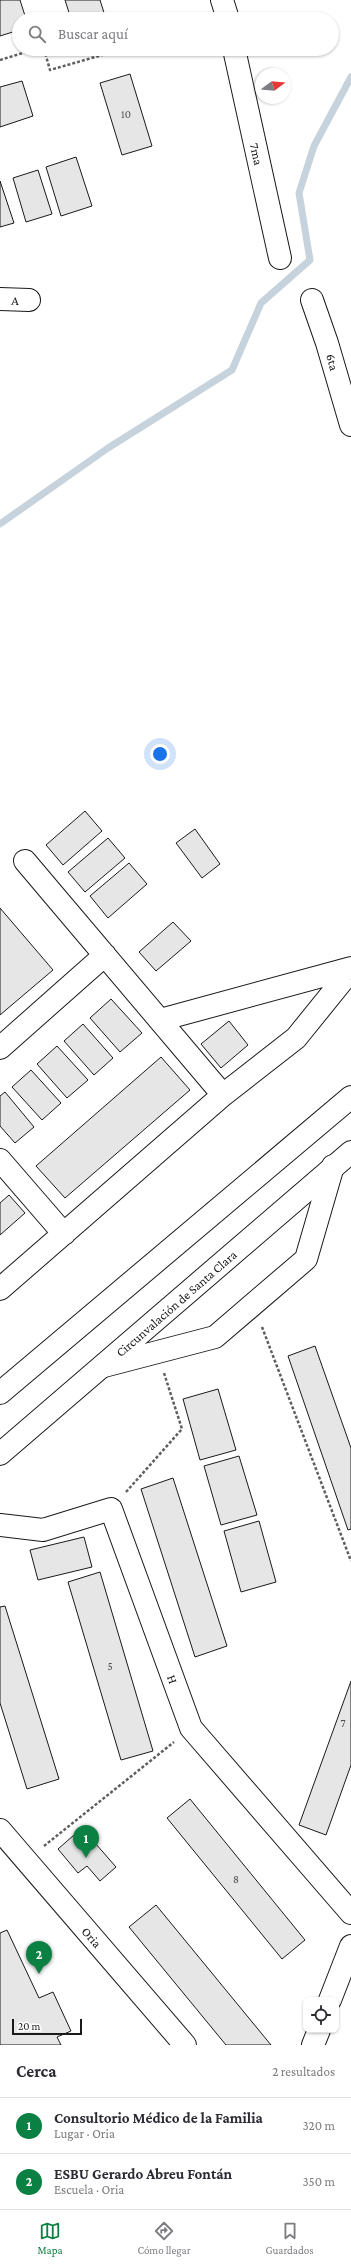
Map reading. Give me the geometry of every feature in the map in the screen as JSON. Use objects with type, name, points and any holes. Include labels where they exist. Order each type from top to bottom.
[{"type":"main road","points":[[222,0],[226,12]]},
{"type":"main road","name":"7ma","points":[[236,56],[280,258]]},
{"type":"main road","name":"A","points":[[0,299],[29,300]]},
{"type":"main road","name":"6ta","points":[[312,300],[327,343],[351,425]]},
{"type":"main road","points":[[25,860],[223,1095]]},
{"type":"main road","points":[[0,1048],[105,955]]},
{"type":"main road","points":[[160,1020],[351,969]]},
{"type":"main road","points":[[0,1290],[223,1095],[296,1038],[351,969]]},
{"type":"main road","points":[[0,1393],[351,1097]]},
{"type":"main road","name":"Circunvalación de Santa Clara","points":[[0,1454],[351,1152]]},
{"type":"main road","points":[[0,1160],[64,1234]]},
{"type":"main road","points":[[104,1366],[158,1354],[215,1337],[306,1259],[333,1166]]},
{"type":"main road","points":[[0,1525],[43,1530],[111,1509]]},
{"type":"main road","name":"H","points":[[111,1509],[191,1728],[351,1913]]},
{"type":"main road","name":"Oria","points":[[1,1833],[27,1860],[185,2045]]},
{"type":"main road","points":[[331,1997],[351,1946]]},
{"type":"main road","points":[[314,2045],[318,2033]]},
{"type":"path","points":[[0,60],[13,56]]},
{"type":"path","points":[[46,56],[50,70],[99,56]]},
{"type":"path","points":[[253,1304],[351,1561]]},
{"type":"path","points":[[111,1509],[182,1429],[158,1354]]},
{"type":"path","points":[[27,1860],[191,1728]]},
{"type":"building","points":[[0,0],[20,0],[24,12],[12,12],[12,32],[0,36]]},
{"type":"building","points":[[65,0],[100,0],[104,12],[69,12]]},
{"type":"building","points":[[130,74],[152,146],[122,155],[100,83]]},
{"type":"building","points":[[22,81],[33,116],[0,127],[0,87]]},
{"type":"building","points":[[76,157],[92,206],[61,216],[46,167]]},
{"type":"building","points":[[38,170],[52,214],[26,222],[13,178]]},
{"type":"building","points":[[0,181],[14,223],[0,227]]},
{"type":"building","points":[[85,811],[102,831],[63,865],[46,845]]},
{"type":"building","points":[[195,829],[220,864],[202,878],[176,843]]},
{"type":"building","points":[[108,838],[125,858],[85,892],[68,872]]},
{"type":"building","points":[[129,863],[147,884],[108,918],[90,896]]},
{"type":"building","points":[[0,908],[53,970],[0,1015]]},
{"type":"building","points":[[173,922],[191,941],[156,971],[139,952]]},
{"type":"building","points":[[111,999],[142,1033],[120,1052],[90,1018]]},
{"type":"building","points":[[229,1021],[248,1045],[221,1068],[201,1044]]},
{"type":"building","points":[[83,1024],[113,1058],[94,1075],[64,1041]]},
{"type":"building","points":[[57,1046],[88,1080],[67,1098],[37,1064]]},
{"type":"building","points":[[161,1057],[190,1090],[65,1198],[36,1166]]},
{"type":"building","points":[[31,1070],[61,1103],[42,1120],[12,1087]]},
{"type":"building","points":[[5,1092],[34,1127],[15,1143],[0,1126],[0,1096]]},
{"type":"building","points":[[9,1195],[25,1213],[0,1235],[0,1203]]},
{"type":"building","points":[[315,1346],[351,1448],[351,1529],[348,1530],[288,1356]]},
{"type":"building","points":[[218,1389],[236,1450],[200,1460],[183,1399]]},
{"type":"building","points":[[239,1456],[257,1515],[221,1525],[204,1466]]},
{"type":"building","points":[[173,1478],[227,1646],[195,1657],[141,1489]]},
{"type":"building","points":[[259,1521],[276,1582],[241,1592],[224,1531]]},
{"type":"building","points":[[84,1537],[92,1567],[38,1580],[30,1550]]},
{"type":"building","points":[[100,1572],[153,1751],[121,1760],[68,1582]]},
{"type":"building","points":[[5,1606],[59,1779],[27,1789],[0,1703],[0,1607]]},
{"type":"building","points":[[351,1681],[351,1765],[326,1835],[299,1825]]},
{"type":"building","points":[[190,1799],[305,1940],[282,1959],[167,1818]]},
{"type":"building","points":[[82,1828],[116,1867],[100,1881],[87,1866],[78,1873],[58,1849]]},
{"type":"building","points":[[156,1905],[271,2045],[226,2045],[129,1927]]},
{"type":"building","points":[[7,1930],[39,1998],[53,1992],[71,2031],[57,2037],[61,2045],[0,2045],[0,1933]]},
{"type":"waterway","points":[[0,524],[108,448],[232,370],[261,303],[310,260],[299,193],[314,146],[351,77]]},
{"type":"place","name":"Consultorio Médico de la Familia","points":[[86,1858]]},
{"type":"place","name":"ESBU Gerardo Abreu Fontán","points":[[39,1974]]}]
